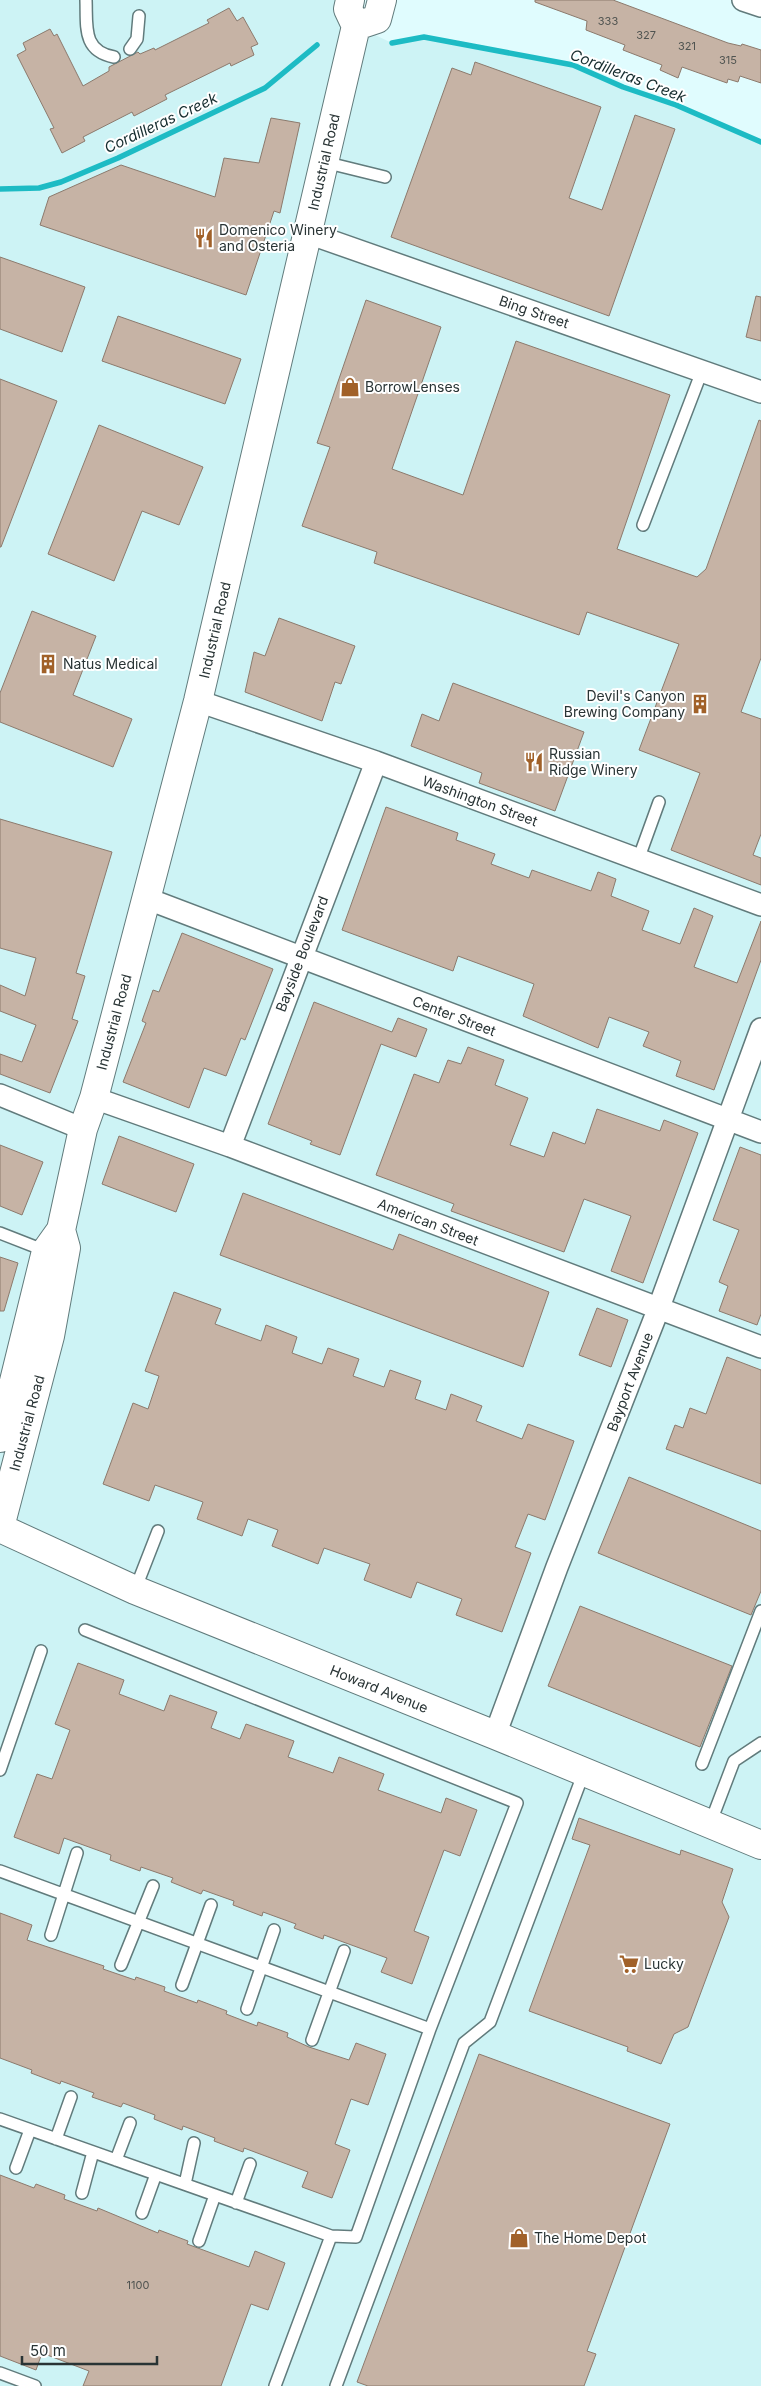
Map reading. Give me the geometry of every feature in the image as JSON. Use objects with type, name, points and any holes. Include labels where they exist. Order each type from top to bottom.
[{"type":"main road","name":"Industrial Road","points":[[0,1438],[83,1129],[94,1098],[148,898],[172,794],[198,702],[356,26],[348,9],[350,0]]},
{"type":"main road","points":[[356,26],[377,19],[382,0]]},
{"type":"main road","name":"Industrial Road","points":[[0,1528],[50,1336],[66,1248],[53,1240]]},
{"type":"main road","name":"Howard Avenue","points":[[0,1528],[135,1590],[495,1735],[761,1845]]},
{"type":"street","points":[[743,0],[761,6]]},
{"type":"street","name":"Bing Street","points":[[308,233],[761,392]]},
{"type":"street","name":"Washington Street","points":[[198,702],[376,762],[761,905]]},
{"type":"street","name":"Bayside Boulevard","points":[[230,1146],[376,762]]},
{"type":"street","name":"Center Street","points":[[148,898],[300,958],[761,1132]]},
{"type":"street","name":"Bayport Avenue","points":[[495,1735],[557,1567],[658,1310],[761,1029]]},
{"type":"street","points":[[0,1095],[83,1129]]},
{"type":"street","name":"American Street","points":[[94,1098],[230,1146],[658,1310],[761,1347]]},
{"type":"lane","points":[[86,0],[88,32],[91,44],[102,55],[114,57]]},
{"type":"lane","points":[[130,49],[137,39],[139,16]]},
{"type":"lane","points":[[324,162],[385,177]]},
{"type":"lane","points":[[644,524],[702,371]]},
{"type":"lane","points":[[638,860],[659,802]]},
{"type":"lane","points":[[0,1233],[53,1240]]},
{"type":"lane","points":[[135,1590],[158,1531]]},
{"type":"lane","points":[[702,1764],[761,1611]]},
{"type":"lane","points":[[0,2119],[331,2236],[356,2238],[430,2029],[517,1803],[85,1630]]},
{"type":"lane","points":[[0,1770],[41,1651]]},
{"type":"lane","points":[[710,1824],[734,1761],[761,1743]]},
{"type":"lane","points":[[336,2386],[464,2043],[490,2022],[584,1772]]},
{"type":"lane","points":[[52,1936],[77,1853]]},
{"type":"lane","points":[[0,1871],[430,2029]]},
{"type":"lane","points":[[121,1965],[153,1886]]},
{"type":"lane","points":[[182,1985],[211,1905]]},
{"type":"lane","points":[[246,2009],[274,1930]]},
{"type":"lane","points":[[312,2040],[344,1951]]},
{"type":"lane","points":[[56,2139],[71,2097]]},
{"type":"lane","points":[[116,2160],[130,2123]]},
{"type":"lane","points":[[16,2168],[30,2130]]},
{"type":"lane","points":[[185,2184],[194,2144]]},
{"type":"lane","points":[[82,2193],[93,2152]]},
{"type":"lane","points":[[236,2203],[250,2164]]},
{"type":"lane","points":[[142,2213],[156,2174]]},
{"type":"lane","points":[[199,2241],[215,2195]]},
{"type":"lane","points":[[276,2386],[331,2236]]},
{"type":"lane","points":[[0,2373],[35,2386]]},
{"type":"shaded area","points":[[0,0],[350,0],[356,26],[392,43],[424,37],[573,65],[623,87],[676,105],[761,142],[761,2386],[0,2386]]},
{"type":"building","points":[[535,0],[613,0],[728,43],[741,46],[742,44],[761,50],[761,83],[740,76],[738,82],[728,79],[727,83],[682,67],[678,78],[660,70],[662,65],[623,50],[625,45],[586,30],[587,21],[535,2]]},
{"type":"building","points":[[229,8],[237,21],[243,17],[258,44],[251,47],[254,55],[231,66],[230,63],[165,95],[167,99],[134,116],[132,112],[83,137],[85,141],[62,153],[50,129],[54,128],[17,55],[26,50],[23,43],[50,29],[54,36],[57,34],[83,86],[109,71],[109,67],[138,52],[140,54],[154,48],[155,50],[209,23],[207,20]]},
{"type":"building","points":[[475,62],[601,107],[569,198],[602,210],[635,115],[675,129],[609,316],[391,237],[452,68],[471,75]]},
{"type":"building","points":[[271,118],[300,123],[280,213],[274,211],[246,295],[40,225],[49,197],[121,165],[215,197],[224,158],[259,163]]},
{"type":"building","points":[[0,257],[85,287],[62,352],[0,329]]},
{"type":"building","points":[[756,296],[761,297],[761,341],[746,337]]},
{"type":"building","points":[[366,300],[441,327],[392,469],[463,495],[516,341],[670,395],[617,549],[697,577],[706,569],[759,420],[761,421],[761,658],[741,712],[761,719],[761,834],[753,855],[761,858],[761,885],[671,850],[700,773],[639,750],[679,644],[587,612],[579,635],[374,563],[377,552],[302,526],[330,447],[317,443]]},
{"type":"building","points":[[118,316],[241,359],[225,404],[102,361]]},
{"type":"building","points":[[0,379],[57,401],[1,547],[0,547]]},
{"type":"building","points":[[99,425],[203,467],[179,525],[142,511],[114,581],[48,554]]},
{"type":"building","name":"Natus Medical","points":[[32,611],[96,636],[73,695],[132,719],[113,767],[0,722],[0,693]]},
{"type":"building","points":[[279,618],[355,646],[341,684],[335,682],[322,721],[245,692],[254,652],[265,656]]},
{"type":"building","points":[[453,683],[584,732],[555,811],[479,783],[482,773],[411,746],[422,714],[439,721]]},
{"type":"building","points":[[386,807],[458,833],[456,840],[495,854],[491,864],[529,878],[532,870],[591,891],[598,872],[616,879],[611,896],[649,911],[642,930],[680,944],[694,908],[713,916],[694,967],[737,983],[761,921],[761,960],[714,1090],[676,1076],[681,1061],[643,1046],[649,1032],[609,1017],[598,1048],[523,1016],[534,984],[458,956],[453,971],[342,930]]},
{"type":"building","points":[[0,819],[112,852],[76,973],[85,976],[72,1019],[78,1021],[50,1093],[0,1074],[0,1054],[22,1062],[36,1025],[0,1011],[0,985],[25,996],[36,958],[0,948]]},
{"type":"building","points":[[182,933],[273,969],[245,1040],[241,1038],[226,1076],[204,1068],[189,1108],[123,1082],[146,1023],[142,1021],[153,990],[159,992]]},
{"type":"building","points":[[314,1002],[392,1032],[398,1018],[427,1029],[416,1057],[381,1044],[340,1155],[310,1144],[312,1141],[268,1124]]},
{"type":"building","points":[[468,1047],[504,1060],[495,1085],[528,1098],[510,1145],[544,1157],[553,1132],[585,1144],[597,1109],[660,1131],[664,1120],[698,1133],[643,1283],[611,1271],[631,1216],[584,1199],[564,1252],[451,1211],[454,1204],[376,1175],[414,1074],[439,1083],[448,1060],[461,1064]]},
{"type":"building","points":[[119,1136],[194,1164],[176,1212],[102,1184]]},
{"type":"building","points":[[0,1145],[43,1162],[22,1215],[0,1206]]},
{"type":"building","points":[[740,1147],[761,1155],[761,1314],[757,1325],[719,1311],[728,1286],[719,1282],[739,1230],[713,1220]]},
{"type":"building","points":[[243,1193],[393,1250],[399,1234],[549,1292],[523,1367],[220,1255]]},
{"type":"building","points":[[0,1257],[18,1263],[4,1311],[0,1311]]},
{"type":"building","points":[[174,1292],[221,1309],[215,1324],[261,1341],[266,1325],[297,1337],[292,1353],[322,1364],[328,1348],[359,1359],[353,1376],[384,1387],[390,1370],[421,1381],[415,1399],[446,1410],[451,1394],[482,1406],[476,1421],[522,1439],[528,1424],[574,1441],[545,1520],[528,1514],[515,1547],[531,1553],[502,1632],[456,1615],[462,1599],[417,1582],[411,1598],[364,1580],[370,1564],[324,1548],[318,1564],[272,1546],[278,1530],[248,1519],[242,1536],[197,1519],[203,1502],[155,1485],[149,1501],[103,1484],[133,1403],[148,1409],[159,1376],[145,1371]]},
{"type":"building","points":[[597,1308],[628,1320],[611,1367],[579,1355]]},
{"type":"building","points":[[727,1357],[761,1370],[761,1484],[666,1449],[675,1425],[683,1428],[690,1408],[706,1414]]},
{"type":"building","points":[[629,1477],[761,1531],[761,1591],[751,1615],[598,1553]]},
{"type":"building","points":[[580,1606],[732,1666],[700,1747],[548,1686]]},
{"type":"building","points":[[78,1663],[124,1680],[119,1694],[164,1711],[170,1695],[217,1712],[211,1728],[240,1739],[246,1724],[294,1741],[288,1757],[333,1773],[339,1757],[384,1774],[378,1790],[441,1813],[446,1798],[477,1810],[460,1856],[444,1850],[414,1931],[429,1937],[412,1984],[381,1972],[387,1958],[324,1935],[323,1939],[294,1928],[296,1924],[263,1912],[262,1916],[233,1905],[234,1901],[203,1890],[201,1894],[171,1882],[173,1878],[141,1867],[140,1871],[110,1860],[111,1855],[64,1838],[59,1854],[14,1837],[37,1774],[52,1779],[70,1730],[55,1724]]},
{"type":"building","name":"Lucky","points":[[579,1818],[680,1855],[681,1850],[733,1869],[722,1902],[729,1917],[688,2027],[674,2034],[661,2064],[627,2051],[628,2047],[529,2011],[590,1845],[572,1839]]},
{"type":"building","points":[[0,1913],[32,1925],[27,1940],[104,1966],[103,1969],[135,1980],[136,1977],[165,1987],[164,1991],[197,2003],[198,2000],[227,2011],[226,2014],[257,2026],[258,2022],[288,2033],[287,2037],[309,2047],[349,2060],[356,2043],[386,2054],[368,2105],[351,2099],[335,2144],[350,2150],[332,2198],[302,2187],[308,2172],[244,2148],[243,2152],[214,2141],[215,2138],[183,2126],[182,2130],[154,2119],[155,2115],[123,2103],[121,2107],[92,2097],[94,2093],[61,2081],[60,2084],[31,2073],[32,2070],[0,2058]]},
{"type":"building","name":"The Home Depot","points":[[479,2054],[670,2124],[587,2351],[596,2354],[584,2386],[368,2386],[357,2382]]},
{"type":"building","points":[[0,2175],[34,2188],[36,2184],[65,2195],[64,2199],[97,2211],[98,2208],[158,2233],[159,2230],[188,2241],[187,2244],[249,2267],[255,2251],[285,2263],[268,2310],[251,2304],[221,2386],[83,2386],[89,2371],[42,2353],[36,2370],[0,2356]]},
{"type":"waterway","name":"Cordilleras Creek","points":[[392,43],[424,37],[573,65],[623,87],[676,105],[761,142]]},
{"type":"waterway","name":"Cordilleras Creek","points":[[0,189],[39,188],[61,182],[118,158],[265,88],[317,45]]},
{"type":"place","name":"Domenico Winery and Osteria","points":[[204,238]]},
{"type":"place","name":"BorrowLenses","points":[[350,387]]},
{"type":"place","name":"Natus Medical","points":[[48,664]]},
{"type":"place","name":"Devil's Canyon Brewing Company","points":[[700,704]]},
{"type":"place","name":"Russian Ridge Winery","points":[[534,762]]},
{"type":"place","name":"Lucky","points":[[629,1964]]},
{"type":"place","name":"The Home Depot","points":[[519,2238]]}]
